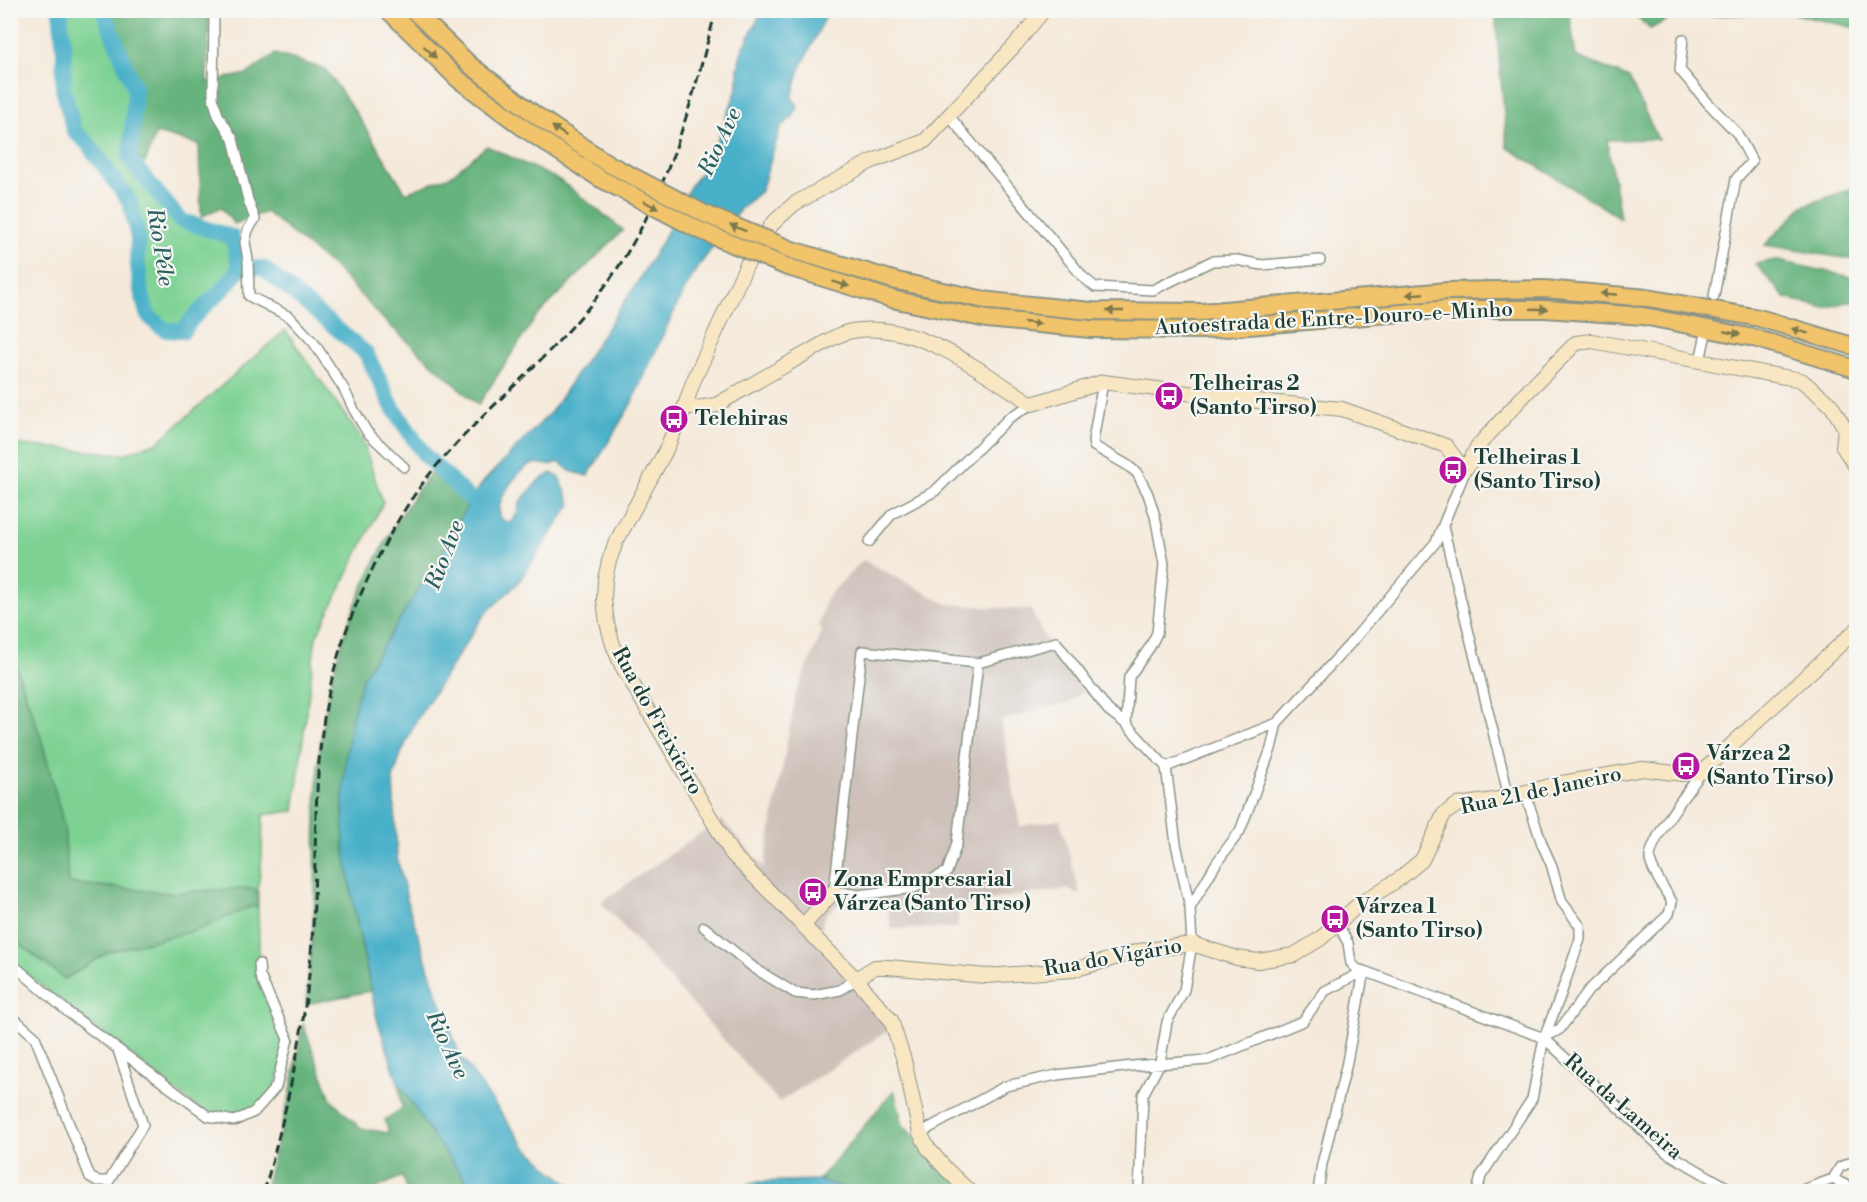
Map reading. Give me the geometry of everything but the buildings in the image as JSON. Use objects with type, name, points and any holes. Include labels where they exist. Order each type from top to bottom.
[{"type":"highway","name":"Autoestrada de Entre-Douro-e-Minho","points":[[388,10],[458,79],[525,129],[599,178],[697,230],[785,266],[902,302],[987,319],[1079,328],[1202,330],[1449,309],[1545,309],[1644,316],[1754,338],[1857,369]]},
{"type":"highway","name":"Autoestrada de Entre-Douro-e-Minho","points":[[412,10],[470,65],[534,114],[608,163],[705,214],[792,250],[897,281],[990,301],[1091,311],[1201,312],[1448,291],[1544,289],[1648,298],[1748,316],[1857,347]]},
{"type":"street","points":[[214,10],[213,98],[218,115],[233,139],[255,219],[248,230],[245,242],[249,296],[290,317],[314,343],[344,389],[367,432],[404,467]]},
{"type":"street","name":"Rua do Freixieiro","points":[[970,1191],[939,1161],[928,1148],[920,1132],[904,1060],[891,1020],[856,979],[732,854],[622,666],[607,623],[604,579],[616,542],[665,452],[693,382],[746,266],[772,224],[794,204],[870,162],[925,141],[1044,10]]},
{"type":"street","points":[[1683,39],[1680,70],[1708,104],[1737,133],[1752,161],[1736,179],[1714,296]]},
{"type":"street","points":[[949,116],[1083,278],[1095,287],[1153,290],[1212,261],[1237,260],[1262,265],[1320,260]]},
{"type":"street","points":[[685,406],[697,408],[716,405],[831,339],[850,331],[881,329],[904,333],[937,347],[1032,404]]},
{"type":"street","points":[[1700,361],[1705,338]]},
{"type":"street","points":[[1166,767],[1277,723],[1349,645],[1436,542],[1467,467],[1478,447],[1529,390],[1576,343],[1592,341],[1801,380],[1831,405],[1845,428],[1843,447],[1857,467]]},
{"type":"street","points":[[869,542],[892,514],[935,491],[1009,418],[1032,404],[1103,382],[1226,398],[1342,409],[1446,446],[1458,462],[1467,467]]},
{"type":"street","points":[[1103,382],[1094,446],[1137,473],[1148,494],[1155,516],[1164,564],[1157,633],[1129,677],[1126,724]]},
{"type":"street","points":[[1443,527],[1509,797]]},
{"type":"street","points":[[1338,924],[1348,943],[1351,963],[1357,969],[1544,1038],[1560,1029],[1588,991],[1669,914],[1672,902],[1650,863],[1650,853],[1673,813],[1702,772],[1857,630]]},
{"type":"street","points":[[803,926],[834,891],[862,651],[978,663],[1056,642],[1108,710],[1126,724],[1166,767],[1176,843],[1190,908],[1192,944],[1184,990],[1167,1022],[1160,1063],[1143,1095],[1139,1191]]},
{"type":"street","points":[[834,891],[858,895],[914,888],[947,872],[957,843],[978,663]]},
{"type":"street","points":[[1190,908],[1217,862],[1240,831],[1271,749],[1277,723]]},
{"type":"street","name":"Rua 21 de Janeiro","points":[[1192,944],[1237,958],[1258,961],[1294,955],[1320,939],[1358,905],[1399,879],[1422,860],[1444,814],[1457,805],[1494,800],[1562,783],[1643,769],[1682,774],[1702,772]]},
{"type":"street","points":[[1477,1191],[1481,1176],[1532,1099],[1544,1038],[1580,939],[1580,926],[1562,902],[1525,792]]},
{"type":"street","name":"Rua do Vigário","points":[[704,927],[754,968],[795,993],[814,995],[840,990],[875,967],[986,976],[1073,970],[1139,951],[1192,944]]},
{"type":"street","points":[[10,962],[69,1013],[208,1116],[234,1121],[254,1112],[276,1088],[288,1039],[260,976],[259,964]]},
{"type":"street","points":[[920,1132],[1006,1086],[1057,1075],[1208,1060],[1303,1021],[1325,991],[1364,971]]},
{"type":"street","points":[[1318,1191],[1322,1164],[1346,1067],[1364,971]]},
{"type":"street","points":[[10,1015],[35,1037],[90,1177],[97,1182],[110,1180],[143,1125],[118,1050]]},
{"type":"street","name":"Rua da Lameira","points":[[1544,1038],[1666,1152],[1735,1191]]},
{"type":"street","points":[[127,1080],[135,1073],[146,1071]]},
{"type":"street","points":[[1797,1191],[1833,1179],[1840,1167],[1857,1160]]},
{"type":"street","points":[[1833,1179],[1857,1190]]},
{"type":"shaded area","points":[[863,560],[947,604],[1031,610],[1044,637],[1083,692],[1067,704],[1041,708],[1001,721],[1020,826],[1060,820],[1080,894],[1068,889],[995,899],[959,907],[957,928],[891,929],[887,902],[838,905],[826,914],[818,946],[875,1007],[889,1030],[779,1102],[601,902],[721,819],[764,867],[796,693],[822,632],[819,625],[826,598]]},
{"type":"green space","points":[[60,11],[103,11],[135,89],[130,160],[180,220],[232,237],[240,268],[183,331],[166,330],[147,314],[141,291],[137,258],[138,238],[130,202],[88,144],[74,131],[63,89],[64,53]]},
{"type":"green space","points":[[105,11],[209,11],[207,82],[247,74],[275,54],[325,69],[356,113],[406,193],[450,176],[487,146],[561,181],[623,230],[536,317],[478,405],[387,323],[337,270],[266,212],[234,224],[221,207],[201,217],[199,145],[156,133],[145,163],[134,154],[140,82]]},
{"type":"green space","points":[[1495,11],[1569,11],[1576,56],[1629,78],[1658,139],[1607,140],[1620,218],[1507,147]]},
{"type":"green space","points":[[1630,11],[1856,11],[1856,28],[1790,13],[1673,17],[1650,29]]},
{"type":"green space","points":[[1856,187],[1856,260],[1765,245],[1803,206]]},
{"type":"green space","points":[[1775,260],[1856,278],[1856,300],[1825,308],[1785,298],[1756,264]]},
{"type":"green space","points":[[285,330],[362,439],[383,503],[316,637],[294,811],[263,815],[258,890],[245,888],[169,893],[68,883],[64,826],[41,738],[11,651],[10,444],[124,454],[158,442]]},
{"type":"green space","points":[[438,464],[470,500],[447,545],[363,677],[343,797],[344,845],[371,991],[306,1004],[315,900],[319,753],[328,696],[348,625],[377,556],[416,493]]},
{"type":"green space","points":[[10,652],[41,738],[64,826],[68,883],[169,893],[245,888],[258,890],[258,907],[252,906],[200,929],[108,952],[65,979],[11,937]]},
{"type":"green space","points":[[252,906],[258,907],[260,976],[288,1039],[276,1087],[254,1112],[234,1121],[208,1116],[11,962],[10,937],[65,979],[108,952],[200,929]]},
{"type":"green space","points":[[303,1024],[331,1099],[360,1128],[389,1133],[385,1120],[402,1108],[398,1082],[474,1191],[407,1191],[402,1176],[371,1191],[264,1192],[290,1095]]},
{"type":"green space","points":[[894,1090],[903,1125],[966,1191],[852,1191],[819,1180]]},
{"type":"water","name":"Rio Ave","points":[[762,11],[828,11],[799,72],[792,98],[798,106],[793,117],[781,126],[761,191],[741,208],[696,270],[630,406],[588,476],[570,471],[559,462],[550,465],[532,464],[516,477],[506,490],[499,509],[501,519],[507,522],[512,522],[520,502],[538,481],[551,473],[559,477],[571,504],[517,584],[484,615],[417,719],[401,754],[393,779],[397,857],[408,904],[460,1056],[524,1145],[551,1170],[579,1191],[474,1191],[433,1137],[398,1082],[377,1019],[344,845],[343,797],[352,717],[363,677],[447,545],[470,500],[485,480],[551,412],[637,283],[665,236],[691,185],[710,160],[738,86],[741,53]]},
{"type":"water","points":[[819,1180],[852,1191],[730,1191],[755,1182]]},
{"type":"waterway","name":"Rio Péle","points":[[60,10],[64,53],[63,89],[74,131],[88,144],[130,202],[138,238],[137,258],[141,291],[147,314],[166,330],[183,331],[240,268]]},
{"type":"waterway","name":"Rio Péle","points":[[103,10],[135,89],[130,160],[180,220],[232,237],[240,268],[263,268],[366,353],[393,408],[426,457],[485,513]]},
{"type":"railway","points":[[264,1192],[287,1103],[308,984],[313,929],[316,802],[322,730],[335,668],[355,607],[388,539],[427,478],[478,421],[562,338],[600,293],[623,260],[642,227],[672,158],[685,122],[716,10]]},
{"type":"place","name":"Telheiras 2 (Santo Tirso)","points":[[1169,396]]},
{"type":"place","name":"Telehiras","points":[[674,419]]},
{"type":"place","name":"Telheiras 1 (Santo Tirso)","points":[[1453,470]]},
{"type":"place","name":"Várzea 2 (Santo Tirso)","points":[[1686,766]]},
{"type":"place","name":"Zona Empresarial Várzea (Santo Tirso)","points":[[813,892]]},
{"type":"place","name":"Várzea 1 (Santo Tirso)","points":[[1335,919]]}]
